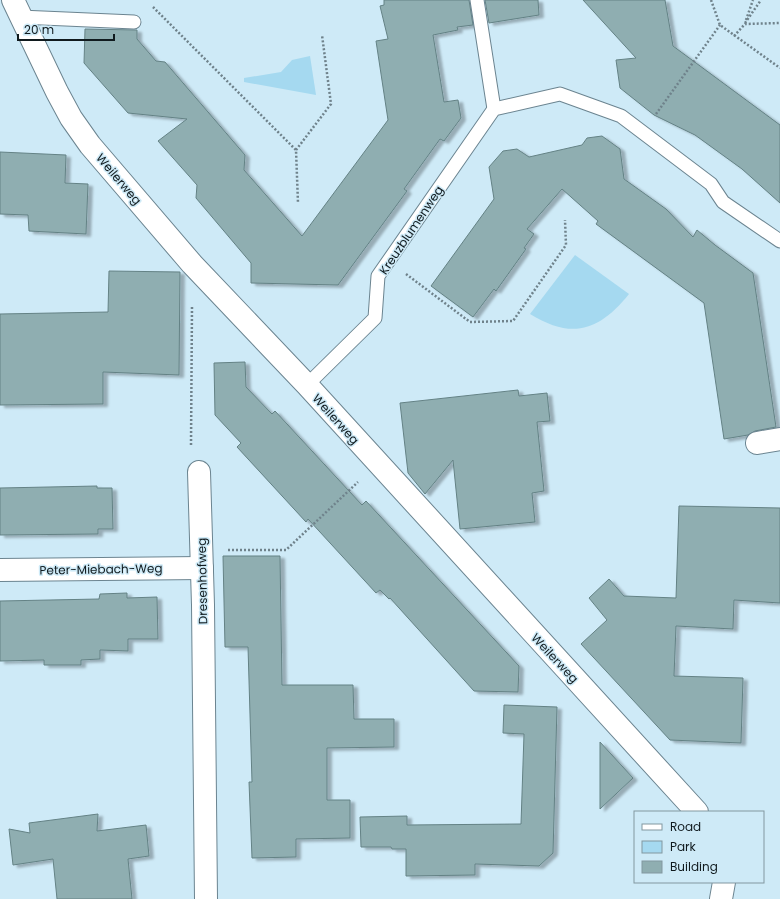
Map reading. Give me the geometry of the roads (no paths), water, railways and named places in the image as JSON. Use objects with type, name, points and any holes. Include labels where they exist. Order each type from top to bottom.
[{"type":"street","name":"Weilerweg","points":[[16,8],[71,118],[90,145],[192,264],[307,385],[377,464],[696,811]]},
{"type":"street","points":[[757,443],[780,439]]},
{"type":"street","name":"Dresenhofweg","points":[[199,472],[202,559],[206,899]]},
{"type":"street","name":"Peter-Miebach-Weg","points":[[0,570],[202,559]]},
{"type":"street","points":[[721,899],[724,883]]},
{"type":"lane","points":[[477,0],[494,109],[560,94],[622,116],[711,184],[723,202],[780,241]]},
{"type":"lane","points":[[16,8],[134,22]]},
{"type":"lane","name":"Kreuzblumenweg","points":[[307,385],[375,318],[378,276],[494,109]]}]
